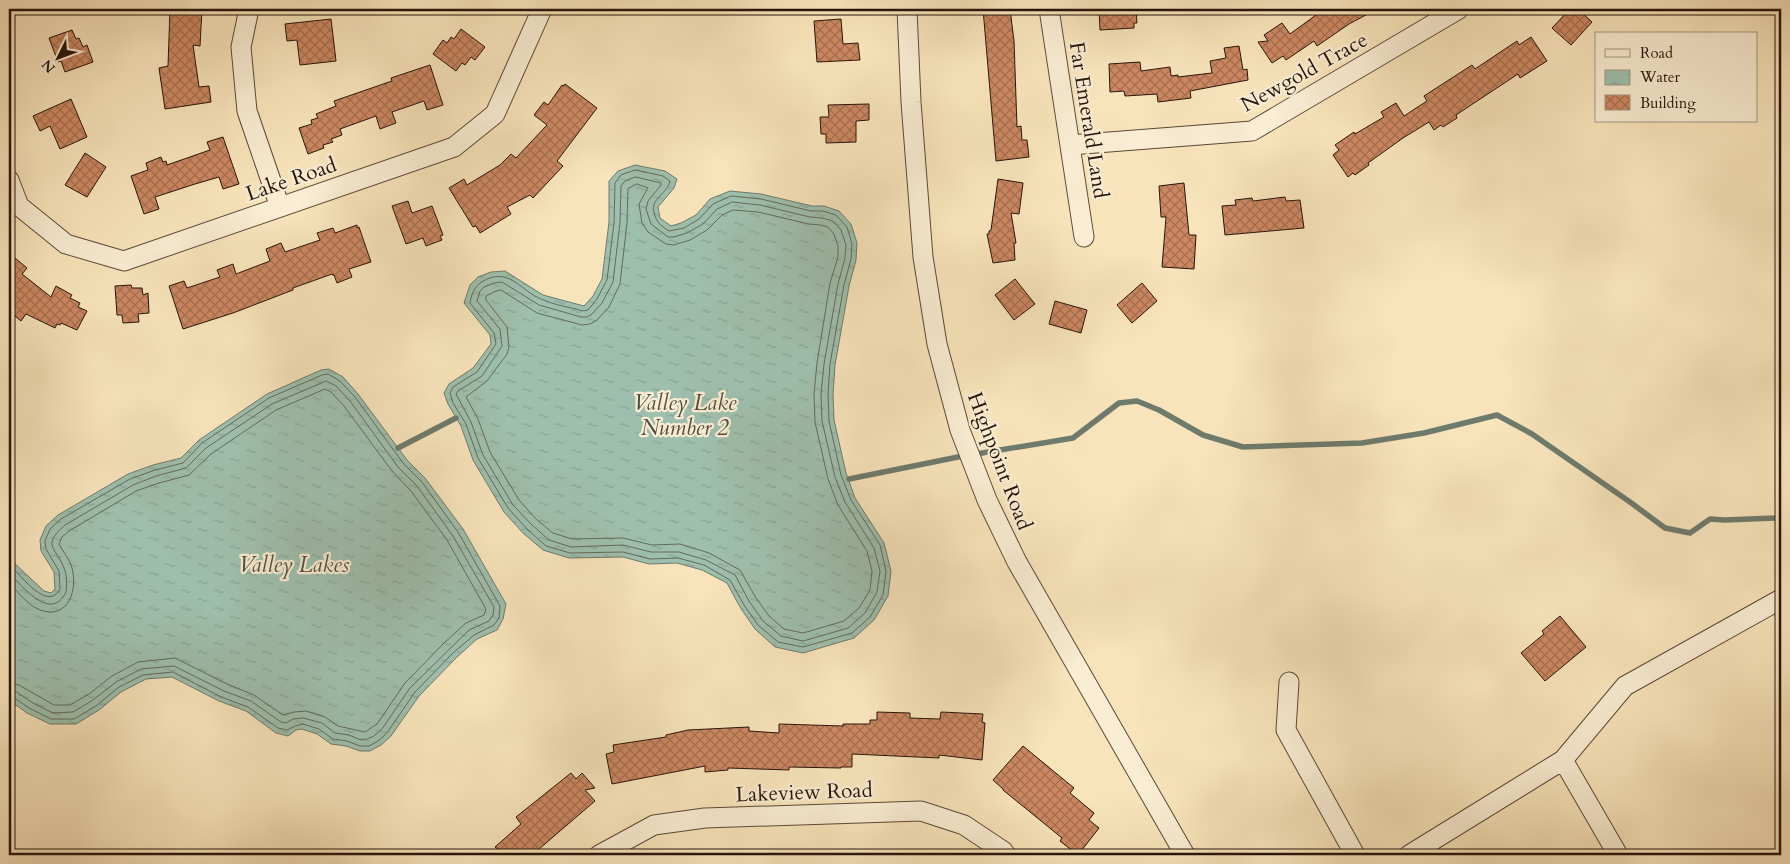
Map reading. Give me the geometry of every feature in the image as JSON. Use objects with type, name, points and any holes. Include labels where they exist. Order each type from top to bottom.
[{"type":"street","points":[[249,9],[241,47],[247,111],[280,207]]},
{"type":"street","name":"Lake Road","points":[[9,180],[20,206],[66,244],[124,261],[454,147],[495,114],[542,9]]},
{"type":"street","name":"Highpoint Road","points":[[906,9],[923,257],[937,344],[960,430],[987,500],[1017,562],[1185,855]]},
{"type":"street","name":"Far Emerald Land","points":[[1049,9],[1084,237]]},
{"type":"street","name":"Newgold Trace","points":[[1070,144],[1252,131],[1459,9]]},
{"type":"street","points":[[1408,855],[1563,760],[1625,686],[1781,599]]},
{"type":"street","points":[[1289,682],[1286,730],[1355,855]]},
{"type":"street","points":[[1563,760],[1618,855]]},
{"type":"street","name":"Lakeview Road","points":[[599,855],[654,825],[705,818],[921,811],[964,825],[1003,851],[1006,855]]},
{"type":"water","name":"Valley Lake Number 2","points":[[635,165],[665,171],[677,179],[674,188],[658,207],[660,218],[671,226],[696,215],[710,199],[730,191],[761,194],[812,206],[824,206],[839,211],[851,224],[857,243],[856,260],[849,286],[835,365],[834,420],[846,473],[855,498],[884,543],[891,571],[888,596],[874,620],[854,638],[803,653],[775,647],[755,629],[727,583],[702,570],[677,563],[649,564],[623,557],[569,558],[543,550],[523,533],[504,512],[473,460],[461,426],[444,393],[449,384],[473,368],[491,344],[490,335],[464,303],[470,285],[478,277],[491,272],[505,271],[543,295],[584,306],[593,296],[602,279],[609,222],[609,181],[618,171]]},
{"type":"water","name":"Valley Lakes","points":[[329,369],[343,377],[358,394],[407,460],[425,478],[463,529],[506,604],[503,619],[497,630],[477,639],[457,657],[419,696],[391,736],[381,745],[370,751],[360,751],[346,746],[331,744],[317,734],[302,729],[296,730],[288,736],[276,733],[246,711],[219,701],[172,677],[146,679],[121,692],[99,710],[76,724],[50,724],[27,713],[9,700],[9,640],[11,638],[9,629],[9,561],[12,561],[44,591],[51,593],[55,589],[54,572],[41,551],[40,540],[46,526],[58,515],[128,474],[181,458],[199,440],[267,394],[321,370]]},
{"type":"building","points":[[170,9],[202,9],[200,46],[193,45],[199,87],[209,86],[211,102],[165,109],[159,68],[168,66]]},
{"type":"building","points":[[983,9],[1010,9],[1014,41],[1017,127],[1021,126],[1022,140],[1027,140],[1029,157],[996,161]]},
{"type":"building","points":[[1099,9],[1136,9],[1137,23],[1134,23],[1134,28],[1100,30]]},
{"type":"building","points":[[1312,9],[1377,9],[1349,24],[1317,46],[1314,41],[1286,60],[1283,56],[1272,63],[1258,42],[1268,41],[1264,35],[1282,23],[1290,34],[1316,15]]},
{"type":"building","points":[[1570,9],[1578,9],[1592,22],[1571,45],[1552,28]]},
{"type":"building","points":[[331,19],[336,61],[300,65],[297,40],[287,41],[285,24]]},
{"type":"building","points":[[841,19],[843,44],[858,43],[860,60],[817,62],[814,21]]},
{"type":"building","points":[[461,29],[485,47],[475,60],[471,57],[465,65],[462,63],[456,71],[433,54],[443,40],[447,43],[451,37],[454,39]]},
{"type":"building","points":[[72,30],[76,39],[79,38],[83,47],[87,45],[93,62],[65,72],[61,61],[58,62],[49,38]]},
{"type":"building","points":[[1531,37],[1547,61],[1520,78],[1518,74],[1456,115],[1457,118],[1443,127],[1441,125],[1434,130],[1429,122],[1368,163],[1369,165],[1355,175],[1353,173],[1348,177],[1333,155],[1339,150],[1335,145],[1354,132],[1355,134],[1384,117],[1381,112],[1396,103],[1404,116],[1427,101],[1424,96],[1472,65],[1475,69],[1517,41],[1519,45]]},
{"type":"building","points":[[1239,46],[1243,70],[1247,69],[1248,80],[1190,91],[1191,98],[1158,102],[1157,94],[1125,96],[1124,91],[1110,92],[1109,64],[1140,62],[1141,71],[1170,67],[1171,76],[1178,75],[1178,77],[1212,73],[1210,61],[1226,58],[1224,48]]},
{"type":"building","points":[[430,65],[443,105],[427,110],[424,101],[392,112],[396,123],[380,129],[376,116],[340,129],[342,135],[331,139],[333,142],[323,145],[324,148],[308,154],[299,128],[312,124],[311,120],[318,118],[316,114],[336,106],[334,101],[392,81],[391,78]]},
{"type":"building","points":[[565,84],[597,108],[557,161],[563,166],[533,198],[530,195],[507,207],[511,214],[480,233],[476,226],[473,227],[449,188],[464,179],[467,185],[500,165],[511,154],[516,158],[547,125],[534,115],[544,102],[548,105],[562,85]]},
{"type":"building","points":[[71,99],[87,137],[60,149],[50,126],[40,131],[33,116]]},
{"type":"building","points":[[869,104],[869,120],[856,121],[856,142],[826,143],[826,134],[821,134],[820,117],[829,117],[828,105]]},
{"type":"building","points":[[223,137],[239,184],[223,189],[219,177],[195,184],[155,197],[159,209],[144,214],[131,176],[148,170],[146,163],[161,157],[163,162],[166,161],[167,165],[210,150],[207,142]]},
{"type":"building","points":[[85,153],[106,167],[87,197],[65,185]]},
{"type":"building","points":[[998,179],[1023,183],[1019,214],[1011,213],[1016,243],[1014,243],[1015,260],[993,263],[987,234],[991,230]]},
{"type":"building","points":[[1184,183],[1189,235],[1196,235],[1194,269],[1162,267],[1166,217],[1161,217],[1159,186]]},
{"type":"building","points":[[1285,197],[1286,201],[1300,200],[1304,228],[1225,235],[1222,206],[1236,205],[1235,200],[1252,198],[1253,201]]},
{"type":"building","points":[[408,201],[412,213],[432,206],[443,235],[440,236],[442,240],[426,246],[423,238],[406,244],[392,206]]},
{"type":"building","points":[[357,225],[371,262],[349,269],[352,277],[337,283],[332,274],[233,313],[183,329],[169,286],[184,281],[187,288],[220,277],[217,270],[233,264],[236,274],[270,261],[266,249],[281,243],[285,252],[320,240],[317,233],[333,228],[335,233]]},
{"type":"building","points":[[9,253],[27,268],[22,274],[51,297],[56,286],[72,295],[70,298],[80,303],[78,307],[87,311],[77,330],[61,323],[60,325],[57,324],[55,328],[26,314],[21,321],[9,311]]},
{"type":"building","points":[[1015,279],[1035,304],[1014,320],[995,295]]},
{"type":"building","points":[[1142,283],[1157,301],[1132,323],[1117,305]]},
{"type":"building","points":[[131,285],[132,288],[142,288],[143,295],[148,293],[149,313],[138,314],[139,322],[123,323],[122,315],[117,315],[115,286]]},
{"type":"building","points":[[1055,301],[1087,310],[1081,333],[1049,324]]},
{"type":"building","points":[[1560,616],[1586,647],[1545,681],[1521,653],[1544,634],[1542,631]]},
{"type":"building","points":[[877,712],[910,713],[910,718],[940,719],[941,712],[983,714],[982,722],[985,723],[982,760],[939,755],[939,758],[852,754],[852,767],[789,767],[789,770],[728,768],[728,770],[705,772],[705,766],[612,784],[606,754],[614,752],[613,745],[666,737],[666,735],[688,730],[749,727],[749,731],[779,733],[779,724],[843,726],[843,724],[870,724],[870,720],[877,720]]},
{"type":"building","points":[[1023,746],[1074,788],[1070,793],[1094,813],[1089,820],[1099,828],[1078,855],[1060,841],[1062,838],[993,780]]},
{"type":"building","points":[[571,773],[576,779],[582,773],[595,788],[585,790],[595,801],[532,855],[506,855],[495,847],[521,824],[516,817]]},
{"type":"waterway","points":[[849,479],[958,457],[1073,438],[1119,403],[1137,401],[1159,410],[1203,435],[1243,447],[1362,443],[1424,433],[1497,415],[1532,434],[1665,528],[1690,533],[1710,519],[1775,518],[1781,515]]},
{"type":"waterway","points":[[398,448],[456,418]]}]
